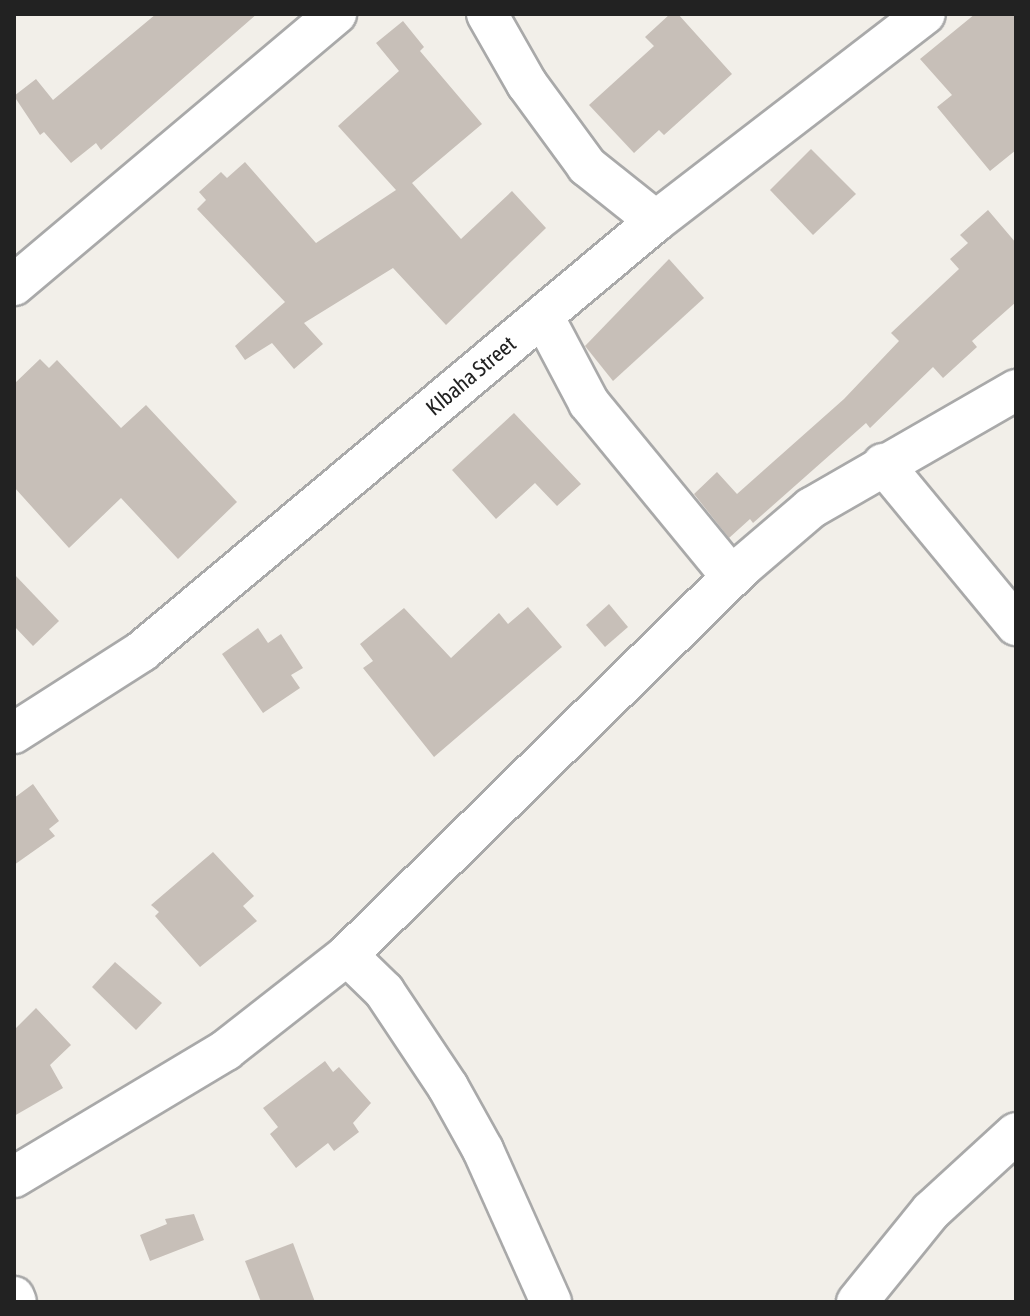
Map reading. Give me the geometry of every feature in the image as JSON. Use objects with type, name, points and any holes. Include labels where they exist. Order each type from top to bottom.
[{"type":"street","points":[[14,285],[336,14]]},
{"type":"street","points":[[487,14],[527,84],[587,166],[656,221]]},
{"type":"street","name":"KIbaha Street","points":[[14,733],[142,651],[656,221],[925,14]]},
{"type":"street","points":[[543,316],[589,403],[732,577]]},
{"type":"street","points":[[14,1177],[226,1050],[347,955],[732,577],[811,508],[1016,390]]},
{"type":"street","points":[[883,464],[1016,625]]},
{"type":"street","points":[[347,955],[384,991],[448,1087],[483,1150],[551,1302]]},
{"type":"street","points":[[857,1302],[931,1211],[1016,1133]]},
{"type":"building","points":[[156,14],[257,14],[101,150],[96,143],[71,163],[44,132],[40,135],[14,96],[36,79],[53,100]]},
{"type":"building","points":[[670,14],[678,14],[732,74],[664,135],[659,130],[634,153],[589,105],[654,46],[645,37]]},
{"type":"building","points":[[975,14],[1016,14],[1016,150],[990,171],[937,107],[952,95],[920,59]]},
{"type":"building","points":[[403,21],[424,47],[420,51],[482,124],[412,183],[461,239],[512,191],[546,228],[446,325],[393,268],[304,323],[323,344],[294,369],[272,343],[245,360],[235,346],[285,302],[197,209],[206,200],[199,192],[221,172],[227,178],[245,162],[316,243],[396,190],[338,126],[399,71],[376,43]]},
{"type":"building","points":[[811,149],[856,194],[813,235],[770,190]]},
{"type":"building","points":[[988,210],[1016,243],[1016,302],[972,341],[977,347],[943,378],[933,367],[870,428],[866,423],[753,523],[750,519],[729,538],[694,494],[717,472],[737,494],[844,399],[899,341],[891,333],[959,269],[950,259],[968,243],[960,235]]},
{"type":"building","points":[[669,259],[704,298],[613,381],[585,346]]},
{"type":"building","points":[[40,359],[49,368],[57,360],[121,428],[146,405],[237,502],[178,559],[121,498],[69,548],[14,487],[14,384]]},
{"type":"building","points":[[514,413],[581,484],[557,506],[535,483],[496,519],[452,470]]},
{"type":"building","points":[[14,574],[59,621],[33,646],[14,626]]},
{"type":"building","points":[[609,604],[628,627],[605,647],[586,625]]},
{"type":"building","points":[[528,607],[562,647],[434,757],[363,668],[373,661],[360,644],[404,608],[451,658],[499,613],[508,624]]},
{"type":"building","points":[[258,628],[268,643],[281,634],[303,668],[291,675],[300,688],[263,713],[222,654]]},
{"type":"building","points":[[33,784],[59,821],[49,829],[55,836],[14,865],[14,798]]},
{"type":"building","points":[[213,852],[254,896],[243,906],[257,921],[200,967],[155,916],[159,912],[151,905]]},
{"type":"building","points":[[115,962],[162,1003],[136,1030],[92,987]]},
{"type":"building","points":[[36,1008],[71,1045],[50,1065],[63,1088],[14,1116],[14,1030]]},
{"type":"building","points":[[325,1061],[333,1072],[339,1067],[371,1103],[353,1123],[359,1132],[334,1151],[328,1143],[296,1168],[270,1134],[278,1127],[263,1108]]},
{"type":"building","points":[[194,1214],[204,1240],[150,1261],[140,1235],[167,1224],[165,1219]]},
{"type":"building","points":[[293,1243],[315,1302],[261,1302],[245,1261]]}]
